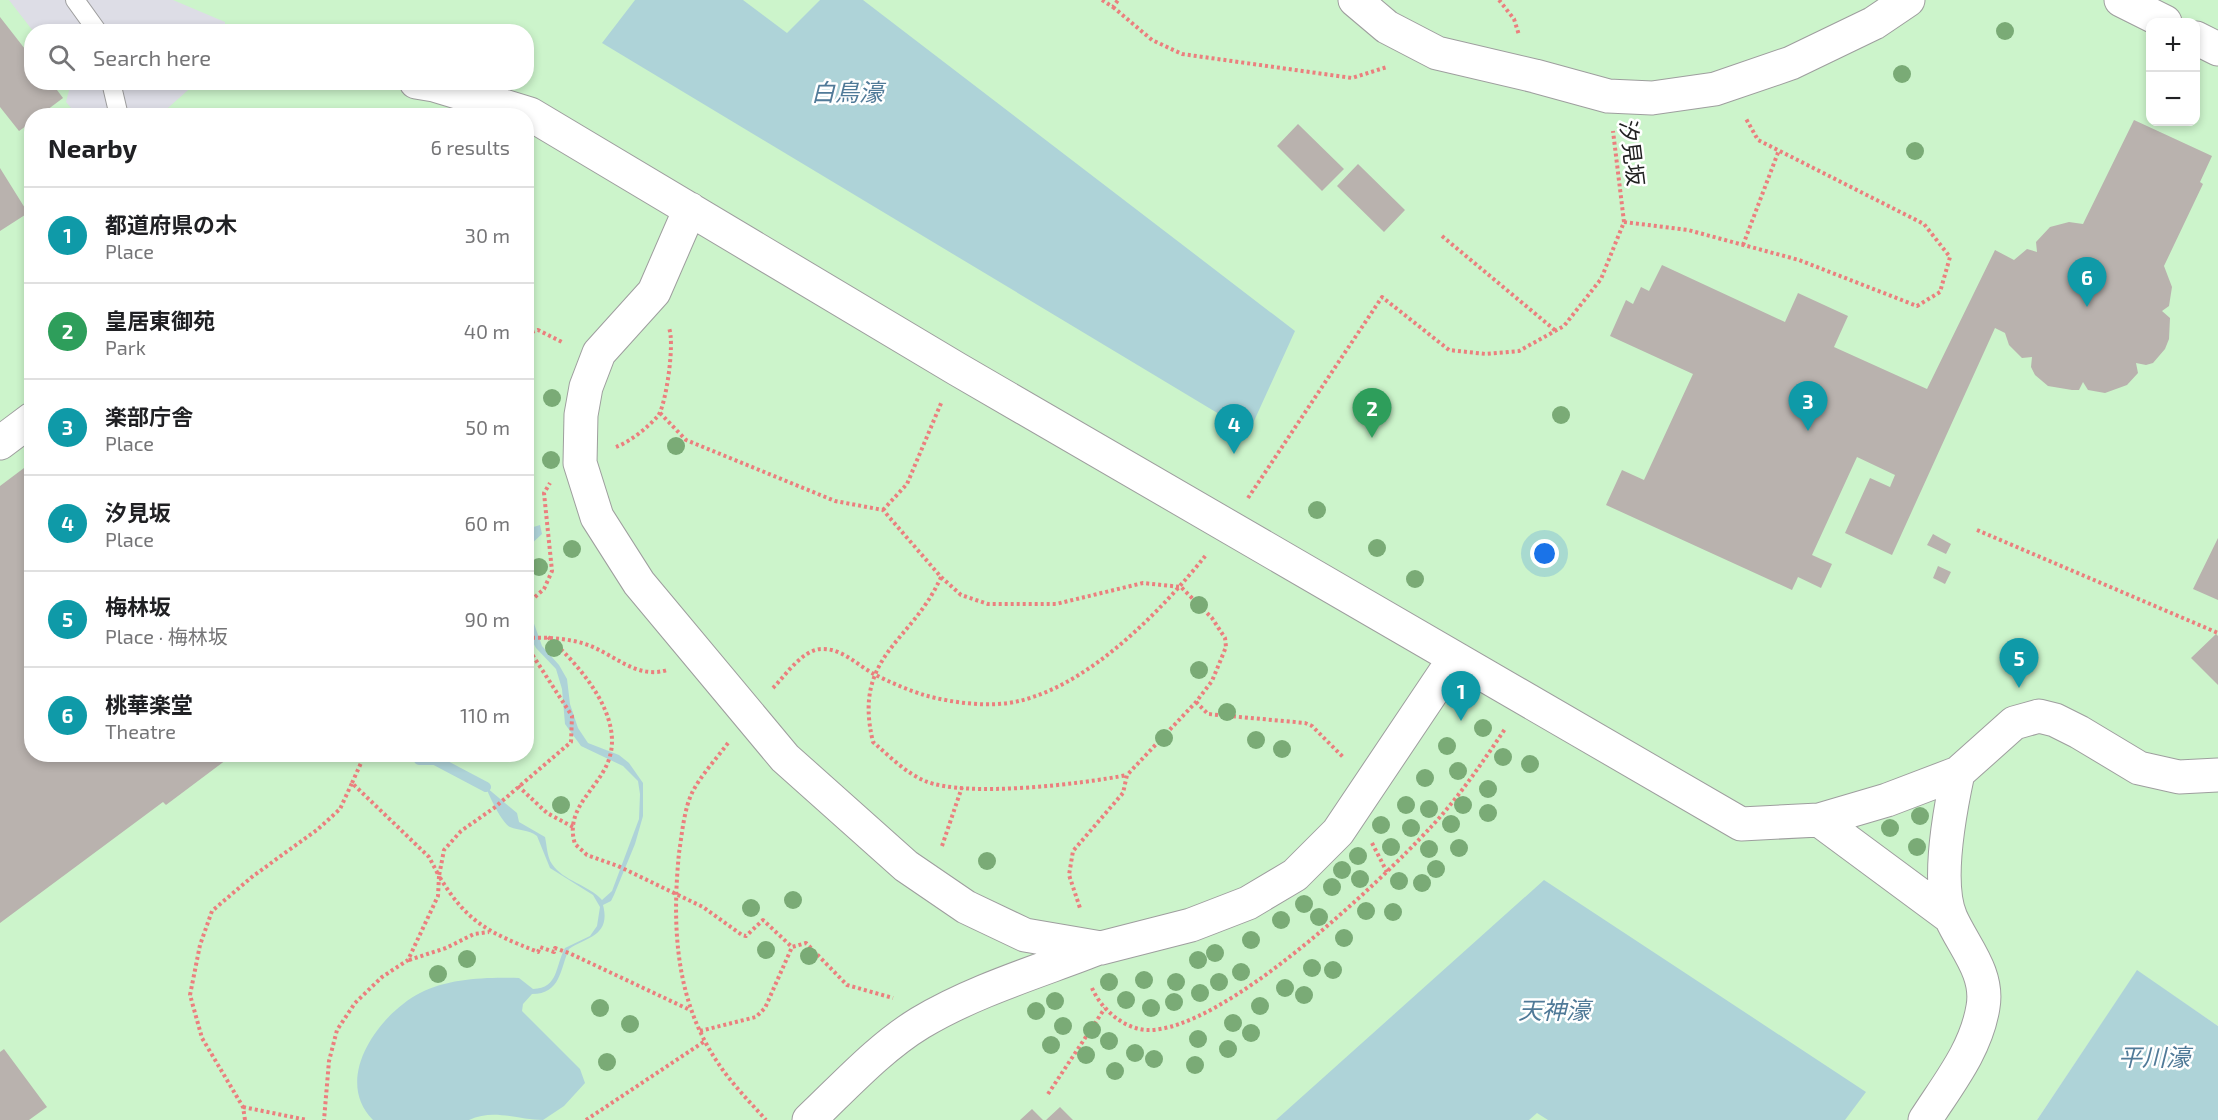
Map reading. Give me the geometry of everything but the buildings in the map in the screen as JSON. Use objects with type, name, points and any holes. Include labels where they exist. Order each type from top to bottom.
[{"type":"street","points":[[1355,0],[1387,27],[1437,53],[1608,96],[1652,98],[1715,89],[1791,63],[1874,22],[1908,0]]},
{"type":"street","points":[[2121,0],[2157,18]]},
{"type":"street","points":[[2200,40],[2218,49]]},
{"type":"street","points":[[451,90],[510,108]]},
{"type":"street","points":[[534,116],[957,369],[1230,525],[1454,659],[1741,825],[1819,820],[1887,800],[1958,773],[2014,723],[2039,716],[2055,720],[2079,732],[2139,768],[2179,777],[2218,775]]},
{"type":"street","points":[[690,209],[654,292],[599,353],[586,387],[580,463],[597,516],[639,583],[694,650],[785,758],[848,817],[928,883],[966,906],[1025,935],[1101,948]]},
{"type":"street","points":[[0,443],[24,425]]},
{"type":"street","points":[[809,1120],[855,1076],[918,1024],[949,1007],[1101,948],[1191,925],[1257,898],[1295,875],[1338,832],[1454,659]]},
{"type":"street","points":[[1950,917],[1944,874],[1948,819],[1958,773]]},
{"type":"street","points":[[1819,820],[1950,917],[1966,942],[1980,974],[1983,1005],[1970,1052],[1924,1120]]},
{"type":"lane","points":[[75,0],[92,24]]},
{"type":"lane","points":[[113,90],[117,108]]},
{"type":"path","points":[[1102,0],[1152,40],[1182,54],[1352,78],[1437,53]]},
{"type":"path","points":[[1113,7],[1118,0]]},
{"type":"path","points":[[1624,222],[1688,230],[1799,260],[1917,306],[1940,292],[1950,257],[1924,224],[1758,140],[1728,85]]},
{"type":"path","name":"汐見坂","points":[[1230,525],[1382,297],[1449,350],[1486,354],[1520,351],[1564,326],[1601,279],[1624,222],[1608,96]]},
{"type":"path","points":[[1743,245],[1779,150]]},
{"type":"path","points":[[1442,236],[1556,331]]},
{"type":"path","points":[[534,598],[544,589],[552,571],[546,487],[562,470],[624,444],[660,413],[672,357],[671,333],[654,292]]},
{"type":"path","points":[[883,510],[907,484],[957,369]]},
{"type":"path","points":[[660,413],[686,440],[835,501],[883,510],[940,577],[961,596],[988,604],[1009,606],[1056,604],[1143,583],[1180,587],[1212,618],[1224,638],[1226,647],[1212,681],[1196,702],[1127,775],[1123,793],[1073,851],[1068,866],[1068,875],[1079,906],[1101,948]]},
{"type":"path","points":[[765,1120],[716,1062],[705,1041],[691,1010],[681,979],[677,945],[675,893],[681,835],[693,792],[749,713],[802,658],[819,649],[835,651],[873,674],[925,695],[974,704],[1018,702],[1052,689],[1100,661],[1180,587],[1230,525]]},
{"type":"path","points":[[1977,530],[2218,633]]},
{"type":"path","points":[[940,577],[934,592],[898,636],[873,674],[868,703],[873,742],[912,774],[927,782],[962,788],[1016,788],[1127,775]]},
{"type":"path","points":[[548,637],[568,656],[604,708],[612,750],[608,763],[581,803],[573,827],[575,844],[587,855],[618,866],[703,907],[742,935],[746,936],[763,920],[792,947]]},
{"type":"path","points":[[534,638],[548,637],[581,643],[612,655],[644,673],[669,669],[694,650]]},
{"type":"path","points":[[408,960],[438,897],[444,850],[461,831],[494,808],[571,742],[574,732],[572,716],[562,696],[534,656]]},
{"type":"path","points":[[1196,702],[1208,714],[1305,723],[1312,726],[1370,784]]},
{"type":"path","points":[[245,1120],[243,1107],[201,1038],[190,995],[200,945],[212,911],[253,876],[317,830],[340,809],[361,762]]},
{"type":"path","points":[[352,783],[429,857],[450,893],[489,932],[538,952],[540,947],[554,952],[555,948],[569,953],[691,1010]]},
{"type":"path","points":[[518,786],[547,813],[573,827]]},
{"type":"path","points":[[928,883],[962,788]]},
{"type":"path","points":[[324,1120],[329,1061],[337,1030],[362,996],[382,977],[408,960],[446,948],[474,934],[489,932]]},
{"type":"path","points":[[700,1031],[756,1017],[765,1008],[792,947],[806,942],[847,985],[888,996],[908,1010],[918,1024]]},
{"type":"path","points":[[1048,1094],[1105,1008]]},
{"type":"path","points":[[586,1120],[705,1041]]},
{"type":"path","points":[[243,1107],[307,1120]]},
{"type":"green space","points":[[0,0],[2218,0],[2218,1026],[2137,971],[2037,1120],[0,1120]]},
{"type":"shaded area","points":[[9,0],[173,0],[225,22],[225,24],[28,24]]},
{"type":"shaded area","points":[[69,90],[188,90],[168,108],[71,108],[66,102]]},
{"type":"water","name":"白鳥濠","points":[[635,0],[743,0],[787,33],[820,0],[863,0],[1295,331],[1249,432],[602,43]]},
{"type":"water","points":[[540,525],[542,534],[534,541],[534,527]]},
{"type":"water","points":[[534,624],[542,646],[559,665],[567,679],[570,704],[578,728],[588,743],[619,755],[629,763],[643,783],[643,816],[635,844],[611,901],[603,905],[605,915],[601,929],[590,938],[569,949],[558,979],[549,990],[532,994],[523,1004],[522,1011],[580,1069],[585,1083],[564,1106],[543,1120],[487,1115],[469,1120],[373,1120],[362,1104],[357,1086],[359,1067],[376,1032],[405,1003],[431,988],[456,981],[519,978],[533,989],[541,988],[548,985],[555,975],[565,948],[590,936],[597,926],[600,907],[593,895],[550,868],[537,836],[507,825],[496,809],[486,787],[517,813],[519,822],[545,837],[549,858],[557,870],[602,900],[612,891],[639,819],[638,781],[623,766],[581,746],[565,724],[562,689],[556,669],[536,648]]},
{"type":"water","name":"天神濠","points":[[1544,880],[1866,1092],[1845,1120],[1548,1120],[1537,1113],[1529,1120],[1276,1120]]},
{"type":"water","name":"平川濠","points":[[2137,970],[2218,1026],[2218,1120],[2037,1120]]},
{"type":"waterway","points":[[439,762],[486,787]]},
{"type":"place","name":"桃華楽堂","points":[[2087,307]]},
{"type":"place","name":"楽部庁舎","points":[[1808,431]]},
{"type":"place","name":"皇居東御苑","points":[[1372,438]]},
{"type":"place","name":"汐見坂","points":[[1234,454]]},
{"type":"place","name":"梅林坂","points":[[2019,688]]},
{"type":"place","name":"都道府県の木","points":[[1461,721]]}]
